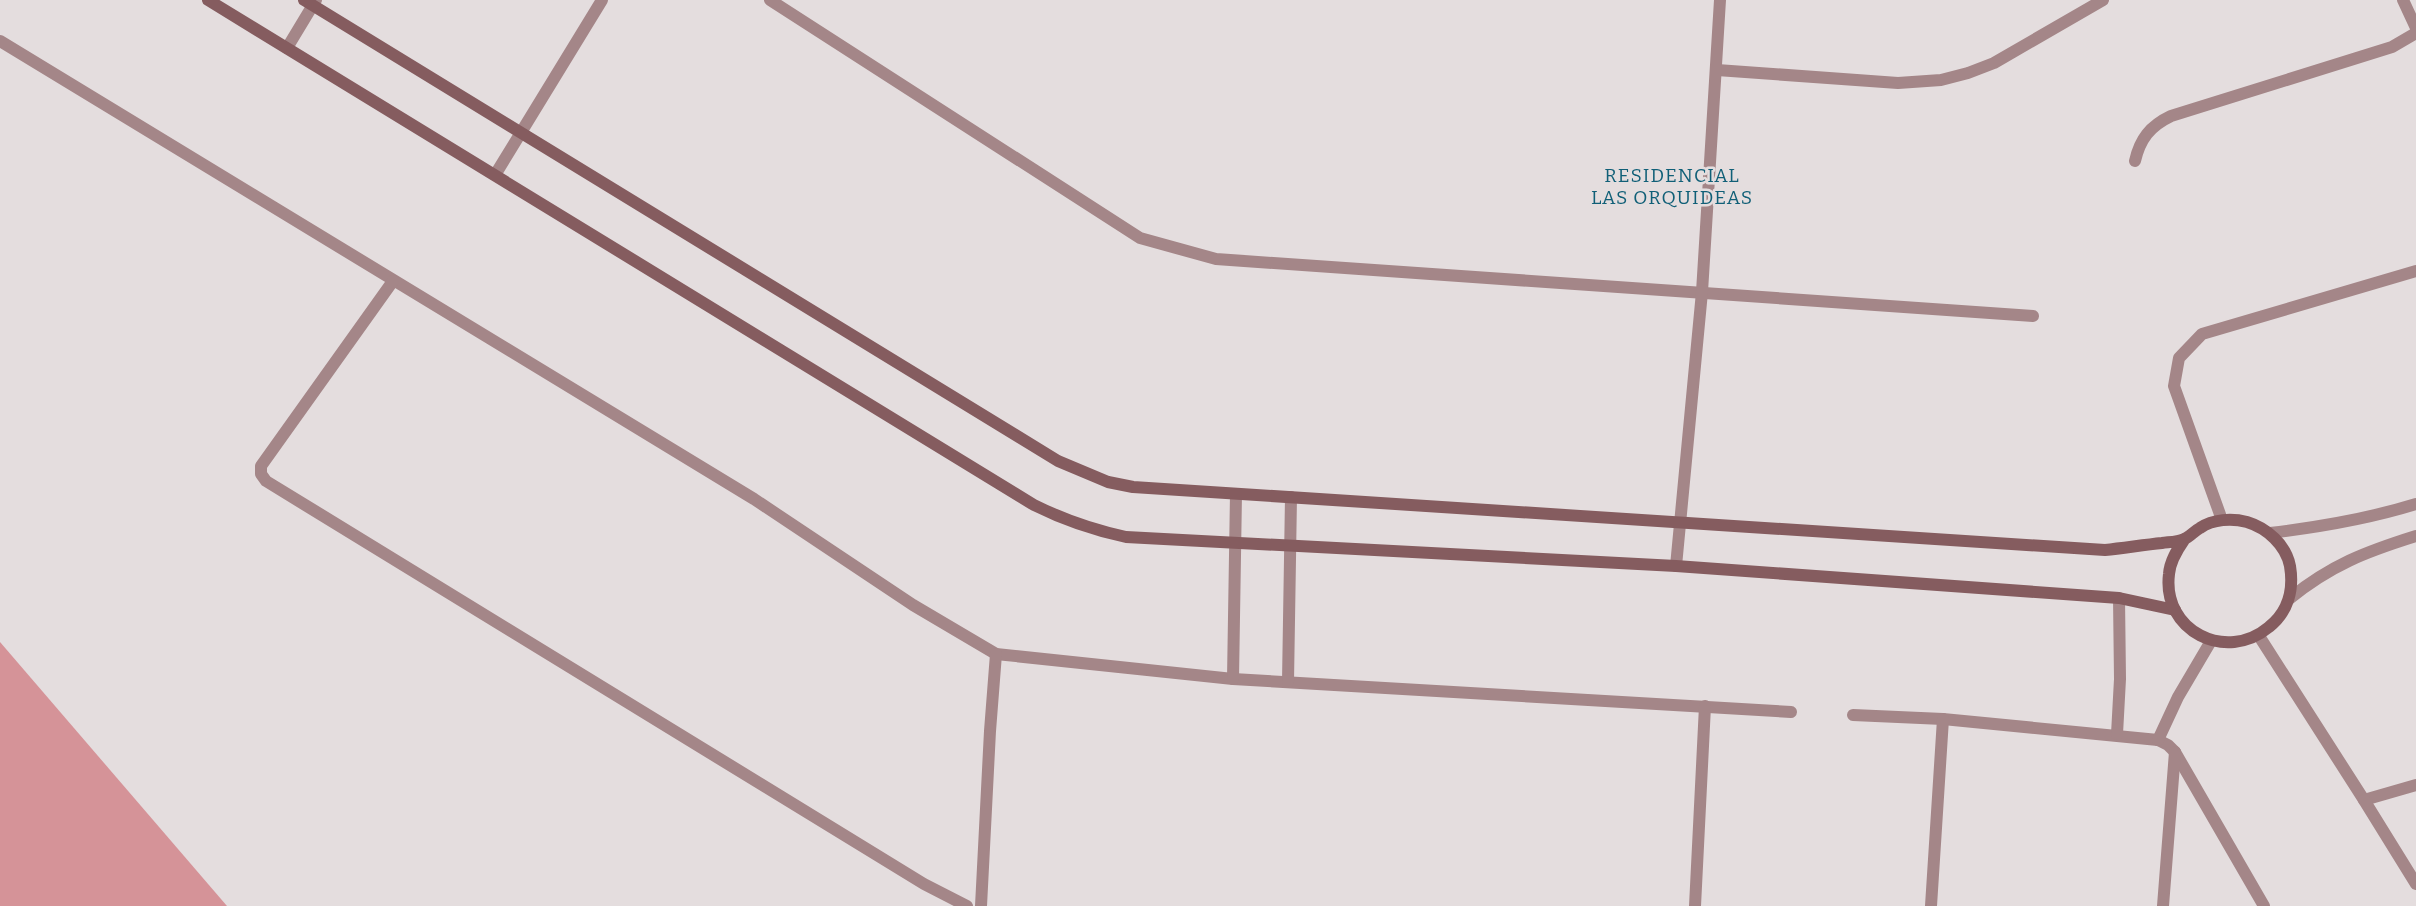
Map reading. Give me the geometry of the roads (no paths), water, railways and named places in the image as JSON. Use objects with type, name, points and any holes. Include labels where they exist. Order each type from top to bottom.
[{"type":"street","points":[[208,0],[1041,509],[1094,530],[1126,537],[1676,566],[2119,598],[2175,610]]},
{"type":"street","points":[[495,175],[602,0]]},
{"type":"street","points":[[770,0],[1140,238],[1216,259],[2033,316]]},
{"type":"street","points":[[1676,566],[1702,292],[1720,0]]},
{"type":"street","points":[[1717,70],[1898,83],[1941,80],[1968,73],[1994,62],[2103,0]]},
{"type":"street","points":[[2402,0],[2416,28]]},
{"type":"street","points":[[287,48],[311,2],[1058,461],[1083,473],[1133,487],[2105,550],[2184,540]]},
{"type":"street","points":[[2135,162],[2138,146],[2146,133],[2158,122],[2171,116],[2392,47],[2416,33]]},
{"type":"street","points":[[0,41],[754,499],[913,606],[996,654],[1233,679],[1791,712]]},
{"type":"street","points":[[2222,520],[2174,386],[2179,358],[2202,334],[2416,271]]},
{"type":"street","points":[[393,281],[261,466],[262,474],[266,481],[915,878],[967,906]]},
{"type":"street","points":[[1233,679],[1236,494]]},
{"type":"street","points":[[1288,682],[1291,498]]},
{"type":"street","points":[[2270,533],[2322,527],[2379,515],[2416,504]]},
{"type":"street","points":[[2222,520],[2238,520],[2255,524],[2270,533],[2282,547],[2290,563],[2292,581],[2289,599],[2278,620],[2259,636],[2236,643],[2211,641],[2197,634],[2184,624],[2175,610],[2169,592],[2169,574],[2174,555],[2184,540],[2201,526],[2222,520]]},
{"type":"street","points":[[2289,599],[2333,567],[2359,555],[2416,536]]},
{"type":"street","points":[[2117,734],[2120,678],[2119,598]]},
{"type":"street","points":[[2259,636],[2416,884]]},
{"type":"street","points":[[2158,740],[2178,696],[2211,641]]},
{"type":"street","points":[[981,906],[996,654]]},
{"type":"street","points":[[1695,906],[1705,706]]},
{"type":"street","points":[[1853,715],[1943,719],[2117,734],[2158,740],[2168,744],[2175,752],[2264,906]]},
{"type":"street","points":[[1931,906],[1943,719]]},
{"type":"street","points":[[2163,906],[2175,752]]},
{"type":"street","points":[[2364,800],[2416,785]]},
{"type":"district","name":"RESIDENCIAL LAS ORQUIDEAS","points":[[1672,186]]}]
